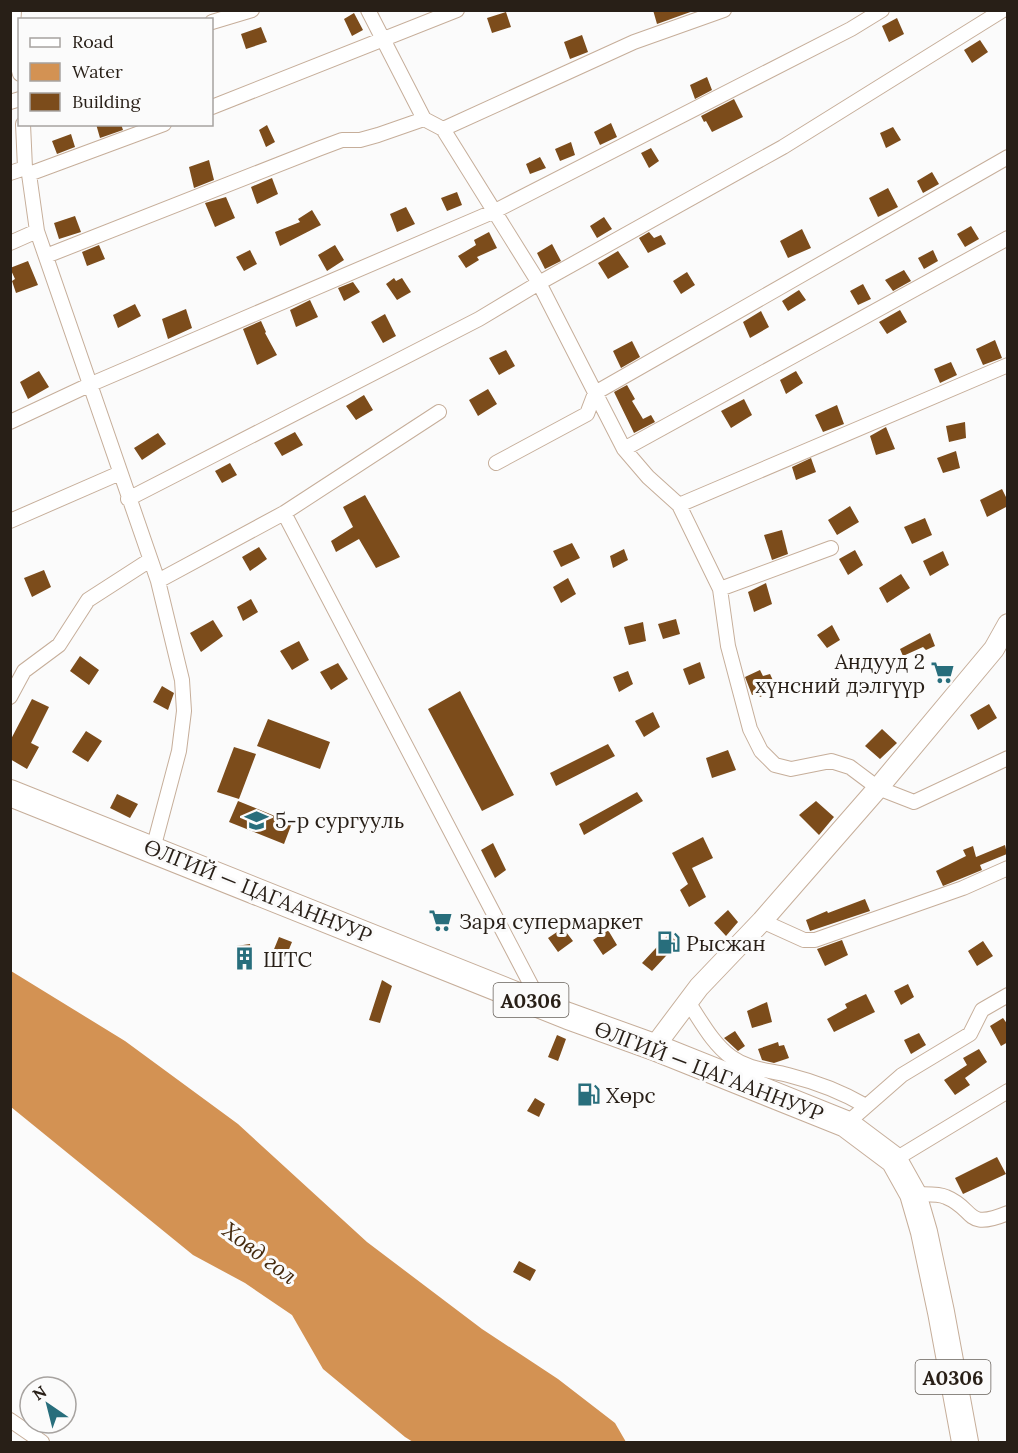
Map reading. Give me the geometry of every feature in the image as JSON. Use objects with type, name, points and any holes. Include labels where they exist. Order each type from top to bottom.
[{"type":"highway","name":"ӨЛГИЙ — ЦАГААННУУР","points":[[10,793],[568,1016],[654,1047],[846,1124],[894,1160],[913,1194],[924,1232],[941,1312],[965,1443]]},
{"type":"street","points":[[14,10],[11,46],[18,68]]},
{"type":"street","points":[[213,22],[252,10]]},
{"type":"street","points":[[368,10],[424,119],[443,129],[539,283],[624,449],[648,477],[679,504],[720,589],[729,646],[750,729],[761,752],[775,765],[791,768],[831,760],[850,767],[878,788],[914,801],[1008,758]]},
{"type":"street","points":[[213,107],[457,10]]},
{"type":"street","points":[[443,129],[634,42],[724,10]]},
{"type":"street","points":[[10,422],[89,385],[495,211],[851,29],[882,10]]},
{"type":"street","points":[[128,499],[479,319],[783,147],[1004,10]]},
{"type":"street","points":[[46,256],[342,140],[360,140],[424,119]]},
{"type":"street","points":[[23,126],[27,171],[37,231],[158,581],[183,680],[184,711],[179,751],[153,849]]},
{"type":"street","points":[[10,173],[27,171],[158,126]]},
{"type":"street","points":[[496,463],[586,414],[595,393],[1008,157]]},
{"type":"street","points":[[10,243],[37,231]]},
{"type":"street","points":[[624,449],[1008,238]]},
{"type":"street","points":[[679,504],[1008,365]]},
{"type":"street","points":[[158,581],[284,513],[439,412]]},
{"type":"street","points":[[10,521],[120,473]]},
{"type":"street","points":[[284,513],[541,1004]]},
{"type":"street","points":[[720,589],[831,548]]},
{"type":"street","points":[[10,697],[24,671],[58,645],[88,600],[150,560]]},
{"type":"street","points":[[654,1047],[699,987],[762,921],[878,788],[994,649],[1005,631]]},
{"type":"street","points":[[762,921],[804,940],[815,940],[963,888],[1008,868]]},
{"type":"street","points":[[846,1124],[902,1075],[970,1034],[982,1010],[1008,995]]},
{"type":"street","points":[[688,1002],[714,1040],[740,1063],[759,1070],[786,1074],[818,1084],[849,1096],[866,1106]]},
{"type":"street","points":[[894,1160],[1008,1091]]},
{"type":"street","points":[[913,1194],[944,1196],[957,1204],[969,1216],[983,1221],[1008,1214]]},
{"type":"street","points":[[10,1420],[42,1443]]},
{"type":"water","name":"Ховд гол","points":[[11,971],[125,1041],[238,1124],[367,1242],[482,1329],[558,1379],[615,1423],[626,1442],[413,1442],[405,1437],[323,1369],[292,1315],[245,1283],[193,1255],[11,1107]]},
{"type":"building","points":[[653,10],[696,10],[657,24]]},
{"type":"building","points":[[506,12],[511,27],[492,33],[487,18]]},
{"type":"building","points":[[354,13],[363,30],[352,36],[344,19]]},
{"type":"building","points":[[897,18],[904,34],[889,42],[882,26]]},
{"type":"building","points":[[261,27],[267,42],[246,49],[241,34]]},
{"type":"building","points":[[582,35],[588,52],[570,59],[564,42]]},
{"type":"building","points":[[980,40],[988,52],[972,63],[964,50]]},
{"type":"building","points":[[707,77],[712,90],[695,99],[690,85]]},
{"type":"building","points":[[734,99],[743,117],[712,132],[701,116]]},
{"type":"building","points":[[611,123],[617,137],[600,145],[594,132]]},
{"type":"building","points":[[267,125],[275,142],[266,147],[259,130]]},
{"type":"building","points":[[97,126],[122,126],[123,130],[100,138]]},
{"type":"building","points":[[893,127],[901,140],[886,148],[880,133]]},
{"type":"building","points":[[71,134],[75,147],[57,154],[52,141]]},
{"type":"building","points":[[571,142],[575,155],[560,161],[555,149]]},
{"type":"building","points":[[651,148],[659,161],[649,168],[641,153]]},
{"type":"building","points":[[540,157],[546,168],[530,174],[526,164]]},
{"type":"building","points":[[209,160],[214,180],[194,188],[189,167]]},
{"type":"building","points":[[932,172],[939,184],[923,193],[917,181]]},
{"type":"building","points":[[272,178],[278,194],[257,204],[251,187]]},
{"type":"building","points":[[888,188],[898,207],[878,217],[869,198]]},
{"type":"building","points":[[457,192],[462,205],[447,211],[441,198]]},
{"type":"building","points":[[226,197],[235,218],[215,227],[205,203]]},
{"type":"building","points":[[406,207],[415,224],[397,232],[390,214]]},
{"type":"building","points":[[312,210],[321,225],[280,246],[275,232],[300,222],[298,219]]},
{"type":"building","points":[[75,216],[81,232],[59,239],[54,223]]},
{"type":"building","points":[[604,217],[612,229],[597,238],[590,226]]},
{"type":"building","points":[[971,226],[979,239],[965,247],[957,234]]},
{"type":"building","points":[[802,229],[811,248],[788,258],[780,241]]},
{"type":"building","points":[[489,232],[497,248],[477,257],[479,260],[466,268],[458,256],[476,245],[474,240]]},
{"type":"building","points":[[649,232],[654,238],[661,235],[666,244],[648,253],[639,238]]},
{"type":"building","points":[[552,244],[561,261],[545,269],[537,253]]},
{"type":"building","points":[[99,245],[105,259],[87,266],[82,252]]},
{"type":"building","points":[[335,245],[344,260],[327,271],[318,255]]},
{"type":"building","points":[[250,250],[257,264],[244,271],[236,257]]},
{"type":"building","points":[[933,250],[938,261],[924,269],[918,258]]},
{"type":"building","points":[[618,251],[629,267],[608,279],[598,263]]},
{"type":"building","points":[[28,261],[38,285],[16,293],[12,281],[15,279],[10,268]]},
{"type":"building","points":[[904,270],[911,281],[893,291],[885,280]]},
{"type":"building","points":[[687,272],[695,285],[681,294],[673,281]]},
{"type":"building","points":[[394,278],[396,281],[402,278],[411,292],[397,300],[386,284]]},
{"type":"building","points":[[353,282],[360,292],[344,301],[338,288]]},
{"type":"building","points":[[863,284],[871,299],[858,305],[850,291]]},
{"type":"building","points":[[799,290],[806,300],[788,311],[782,301]]},
{"type":"building","points":[[310,300],[318,317],[296,327],[290,310]]},
{"type":"building","points":[[135,304],[141,316],[118,328],[113,315]]},
{"type":"building","points":[[186,309],[192,328],[168,339],[162,319]]},
{"type":"building","points":[[900,310],[907,322],[887,334],[879,322]]},
{"type":"building","points":[[761,311],[769,327],[750,338],[743,322]]},
{"type":"building","points":[[385,314],[396,336],[383,343],[371,322]]},
{"type":"building","points":[[261,321],[277,355],[257,365],[243,329]]},
{"type":"building","points":[[995,340],[1002,358],[983,365],[976,349]]},
{"type":"building","points":[[632,341],[640,357],[621,368],[613,351]]},
{"type":"building","points":[[506,350],[515,366],[499,375],[489,358]]},
{"type":"building","points":[[951,362],[957,375],[940,383],[934,369]]},
{"type":"building","points":[[39,371],[49,387],[28,399],[20,382]]},
{"type":"building","points":[[796,371],[803,383],[786,394],[780,380]]},
{"type":"building","points":[[627,385],[635,399],[632,401],[643,419],[651,415],[655,422],[634,433],[614,392]]},
{"type":"building","points":[[488,389],[497,404],[478,416],[469,400]]},
{"type":"building","points":[[364,395],[373,410],[356,420],[346,406]]},
{"type":"building","points":[[744,399],[752,415],[731,428],[721,411]]},
{"type":"building","points":[[837,405],[844,424],[823,432],[815,415]]},
{"type":"building","points":[[965,422],[966,438],[949,442],[946,426]]},
{"type":"building","points":[[886,427],[895,449],[876,455],[870,436]]},
{"type":"building","points":[[295,432],[303,445],[282,456],[274,443]]},
{"type":"building","points":[[158,433],[166,444],[142,460],[134,448]]},
{"type":"building","points":[[956,451],[960,468],[943,473],[937,458]]},
{"type":"building","points":[[811,458],[816,472],[796,480],[792,467]]},
{"type":"building","points":[[230,463],[237,475],[222,483],[215,471]]},
{"type":"building","points":[[1002,489],[1008,506],[987,517],[980,500]]},
{"type":"building","points":[[365,495],[400,557],[376,568],[359,539],[336,552],[331,541],[353,527],[343,507]]},
{"type":"building","points":[[850,506],[859,522],[837,535],[828,520]]},
{"type":"building","points":[[925,518],[932,535],[912,544],[904,527]]},
{"type":"building","points":[[782,530],[788,554],[772,560],[764,535]]},
{"type":"building","points":[[572,543],[580,558],[561,567],[553,551]]},
{"type":"building","points":[[259,547],[267,559],[250,571],[242,557]]},
{"type":"building","points":[[624,549],[628,560],[613,568],[610,556]]},
{"type":"building","points":[[855,550],[863,565],[848,575],[839,559]]},
{"type":"building","points":[[943,551],[949,565],[930,576],[923,561]]},
{"type":"building","points":[[44,570],[51,587],[32,597],[24,578]]},
{"type":"building","points":[[901,574],[910,588],[887,603],[879,588]]},
{"type":"building","points":[[568,578],[576,594],[561,603],[553,587]]},
{"type":"building","points":[[766,583],[772,604],[754,612],[748,592]]},
{"type":"building","points":[[251,599],[258,612],[243,621],[237,607]]},
{"type":"building","points":[[676,619],[680,634],[663,639],[658,624]]},
{"type":"building","points":[[213,620],[223,636],[201,652],[190,633]]},
{"type":"building","points":[[643,622],[646,641],[629,645],[624,627]]},
{"type":"building","points":[[832,625],[840,640],[827,648],[817,635]]},
{"type":"building","points":[[930,633],[935,646],[926,650],[923,647],[903,656],[900,649]]},
{"type":"building","points":[[299,641],[309,660],[292,670],[280,651]]},
{"type":"building","points":[[80,656],[99,670],[89,685],[70,671]]},
{"type":"building","points":[[700,662],[705,678],[689,685],[683,669]]},
{"type":"building","points":[[338,663],[348,679],[331,690],[320,672]]},
{"type":"building","points":[[760,670],[763,676],[770,674],[777,689],[760,697],[758,693],[752,695],[745,677]]},
{"type":"building","points":[[628,671],[633,684],[619,692],[613,677]]},
{"type":"building","points":[[162,686],[174,693],[168,710],[153,702]]},
{"type":"building","points":[[460,691],[514,795],[482,811],[428,709]]},
{"type":"building","points":[[32,699],[49,707],[31,743],[39,747],[27,769],[10,759],[10,741]]},
{"type":"building","points":[[989,704],[997,718],[978,730],[970,715]]},
{"type":"building","points":[[653,712],[660,727],[644,737],[635,721]]},
{"type":"building","points":[[268,719],[330,742],[320,769],[257,746]]},
{"type":"building","points":[[882,729],[897,743],[880,759],[865,746]]},
{"type":"building","points":[[86,731],[102,741],[88,762],[72,752]]},
{"type":"building","points":[[608,744],[615,756],[556,786],[550,773]]},
{"type":"building","points":[[234,747],[256,754],[239,799],[217,792]]},
{"type":"building","points":[[728,750],[736,770],[712,778],[706,758]]},
{"type":"building","points":[[637,792],[643,801],[584,835],[579,824]]},
{"type":"building","points":[[117,794],[138,804],[130,818],[110,808]]},
{"type":"building","points":[[238,801],[292,823],[284,844],[229,822]]},
{"type":"building","points":[[816,801],[834,817],[819,835],[799,815]]},
{"type":"building","points":[[703,837],[713,858],[692,868],[706,897],[689,907],[680,890],[688,884],[672,853]]},
{"type":"building","points":[[493,843],[506,870],[495,878],[481,850]]},
{"type":"building","points":[[1005,845],[1007,854],[980,865],[982,870],[943,886],[936,871],[966,856],[963,850],[973,846],[976,857]]},
{"type":"building","points":[[865,899],[870,911],[810,931],[806,920]]},
{"type":"building","points":[[728,910],[738,922],[726,936],[714,923]]},
{"type":"building","points":[[563,928],[573,941],[558,952],[548,938]]},
{"type":"building","points":[[608,930],[617,945],[603,955],[593,940]]},
{"type":"building","points":[[669,934],[678,943],[652,971],[642,963]]},
{"type":"building","points":[[279,937],[292,942],[283,964],[270,959]]},
{"type":"building","points":[[842,940],[848,955],[825,966],[817,949]]},
{"type":"building","points":[[983,941],[993,956],[977,966],[968,951]]},
{"type":"building","name":"ШТС","points":[[250,944],[253,966],[239,968],[236,946]]},
{"type":"building","points":[[382,980],[392,986],[380,1023],[369,1020]]},
{"type":"building","points":[[908,984],[914,997],[901,1005],[894,991]]},
{"type":"building","points":[[866,994],[875,1012],[834,1032],[827,1019],[847,1008],[845,1004]]},
{"type":"building","points":[[767,1002],[772,1022],[752,1028],[747,1011]]},
{"type":"building","points":[[1003,1018],[1008,1025],[1008,1042],[1001,1046],[990,1026]]},
{"type":"building","points":[[735,1031],[745,1046],[738,1051],[724,1038]]},
{"type":"building","points":[[919,1033],[926,1045],[911,1054],[904,1040]]},
{"type":"building","points":[[557,1035],[566,1039],[558,1061],[548,1057]]},
{"type":"building","points":[[778,1042],[779,1046],[784,1045],[789,1058],[774,1063],[762,1060],[758,1049]]},
{"type":"building","points":[[979,1049],[987,1062],[965,1078],[970,1085],[955,1095],[944,1080],[967,1065],[963,1058]]},
{"type":"building","points":[[535,1098],[545,1104],[539,1117],[527,1111]]},
{"type":"building","points":[[997,1157],[1006,1174],[963,1194],[955,1178]]},
{"type":"building","points":[[519,1261],[536,1270],[530,1281],[513,1272]]},
{"type":"place","name":"Андууд 2 хүнсний дэлгүүр","points":[[943,673]]},
{"type":"place","name":"5-р сургууль","points":[[257,820]]},
{"type":"place","name":"Заря супермаркет","points":[[441,921]]},
{"type":"place","name":"Рысжан","points":[[668,943]]},
{"type":"place","name":"ШТС","points":[[245,959]]},
{"type":"place","name":"Хөрс","points":[[588,1095]]}]
